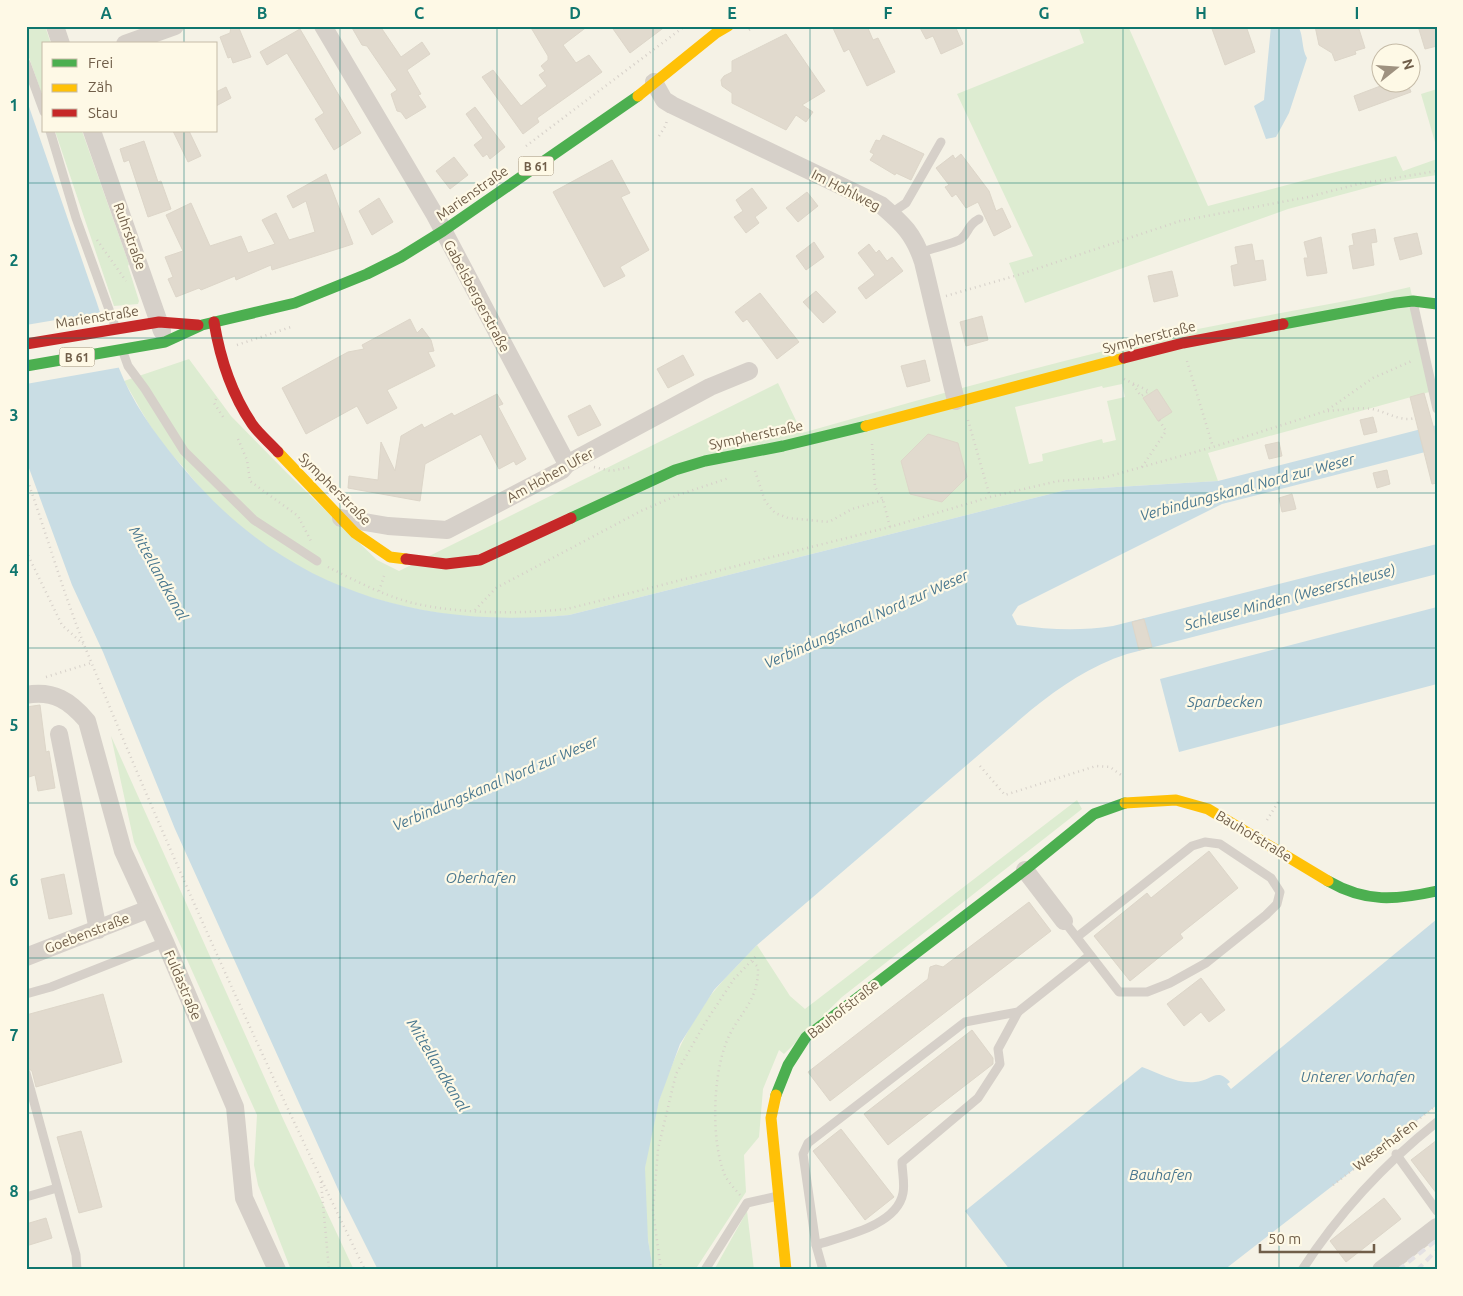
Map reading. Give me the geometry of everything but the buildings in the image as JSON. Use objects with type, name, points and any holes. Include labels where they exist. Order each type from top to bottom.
[{"type":"street","points":[[54,26],[60,42]]},
{"type":"street","points":[[131,42],[175,26]]},
{"type":"street","name":"Gabelsbergerstraße","points":[[323,26],[443,231],[568,464]]},
{"type":"street","name":"Marienstraße","points":[[26,366],[165,342],[202,325],[295,303],[329,291],[401,257],[443,231],[654,82],[719,28]]},
{"type":"street","name":"Im Hohlweg","points":[[654,82],[664,100],[672,105],[880,205],[905,226],[917,243],[959,400]]},
{"type":"street","name":"Ruhrstraße","points":[[92,132],[150,294],[165,342]]},
{"type":"street","name":"Sympherstraße","points":[[214,322],[218,351],[231,386],[252,424],[340,518],[355,533],[390,558],[446,564],[480,560],[675,470],[705,461],[783,446],[869,425],[1183,343],[1413,301],[1437,304]]},
{"type":"street","name":"Marienstraße","points":[[26,344],[159,322],[202,325]]},
{"type":"street","name":"Am Hohen Ufer","points":[[340,518],[388,526],[447,530],[562,470],[568,464],[710,387],[749,371]]},
{"type":"street","name":"Fuldastraße","points":[[32,694],[58,696],[74,705],[87,721],[123,851],[148,909],[165,942],[234,1107],[244,1198],[277,1270]]},
{"type":"street","points":[[59,734],[98,930]]},
{"type":"street","name":"Bauhofstraße","points":[[786,1270],[771,1118],[774,1097],[793,1054],[806,1037],[1025,870],[1094,814],[1126,803],[1176,800],[1208,809],[1257,836],[1347,892],[1375,898],[1403,898],[1437,891]]},
{"type":"street","points":[[1025,870],[1064,921]]},
{"type":"street","name":"Goebenstraße","points":[[26,957],[148,909]]},
{"type":"street","points":[[1381,1270],[1437,1226]]},
{"type":"lane","points":[[26,63],[42,107]]},
{"type":"lane","points":[[50,132],[76,218],[105,295],[128,366],[145,389],[184,451],[254,520],[317,561]]},
{"type":"lane","points":[[890,214],[906,203],[942,142]]},
{"type":"lane","points":[[920,253],[958,241],[965,234],[969,226],[979,218]]},
{"type":"lane","points":[[1413,301],[1437,409]]},
{"type":"lane","points":[[1064,921],[1077,938],[1090,955],[1119,992],[1147,992],[1170,983],[1206,963],[1266,915],[1277,904],[1280,892],[1271,878],[1264,873],[1220,844],[1205,842],[1192,846],[1077,938]]},
{"type":"lane","points":[[26,994],[51,987],[165,942]]},
{"type":"lane","points":[[816,1245],[862,1232],[893,1211],[903,1191],[902,1162],[978,1098],[1000,1064],[998,1049],[1018,1012],[1090,955]]},
{"type":"lane","points":[[823,1270],[816,1245],[803,1154],[808,1143],[965,1022],[1018,1012]]},
{"type":"lane","points":[[26,1073],[76,1255],[77,1270]]},
{"type":"lane","points":[[1302,1270],[1318,1246],[1361,1191],[1396,1154],[1437,1122]]},
{"type":"lane","points":[[1396,1154],[1437,1211]]},
{"type":"lane","points":[[26,1197],[57,1188]]},
{"type":"lane","points":[[705,1270],[747,1203],[778,1196]]},
{"type":"path","points":[[933,300],[1018,275],[1180,221],[1308,197],[1358,184],[1437,171]]},
{"type":"path","points":[[95,237],[126,281],[138,290],[150,294]]},
{"type":"path","points":[[1183,343],[1213,447]]},
{"type":"path","points":[[1326,411],[1373,378],[1424,356]]},
{"type":"path","points":[[1119,376],[1149,391],[1141,396],[1132,383]]},
{"type":"path","points":[[228,424],[214,403],[219,393],[231,386]]},
{"type":"path","points":[[959,400],[990,497]]},
{"type":"path","points":[[237,438],[247,460],[250,481],[298,516],[310,535],[317,561],[379,591],[416,604],[522,614],[567,609],[890,527],[990,497],[1058,481],[1103,478],[1213,447],[1326,411],[1371,409],[1388,413],[1404,420],[1415,418]]},
{"type":"path","points":[[1142,467],[1166,431],[1159,420]]},
{"type":"path","points":[[869,425],[875,487],[883,500],[890,527]]},
{"type":"path","points":[[593,467],[611,471],[640,466]]},
{"type":"path","points":[[746,473],[763,467]]},
{"type":"path","points":[[755,470],[765,501],[775,513],[788,518],[829,522],[852,509],[883,500]]},
{"type":"path","points":[[475,610],[496,588],[640,511],[678,495],[738,475]]},
{"type":"path","points":[[26,476],[91,663],[160,831],[320,1179],[365,1270]]},
{"type":"path","points":[[26,551],[62,626],[85,646]]},
{"type":"path","points":[[32,694],[36,681],[91,663]]},
{"type":"path","points":[[980,766],[1005,795],[1096,766],[1110,767],[1124,777]]},
{"type":"path","points":[[1257,836],[1280,799]]},
{"type":"path","points":[[661,1270],[653,1211],[656,1167],[658,1150],[676,1074],[705,1023],[734,979],[758,954]]},
{"type":"path","points":[[747,1203],[724,1174],[716,1128],[717,1084],[726,1043],[754,996],[758,983],[758,967],[752,961]]},
{"type":"path","name":"Weserhafen","points":[[1333,1185],[1437,1105]]},
{"type":"path","points":[[320,1179],[329,1270]]},
{"type":"green space","points":[[26,26],[45,26],[50,42],[42,42],[42,94],[26,49]]},
{"type":"green space","points":[[1078,26],[1128,26],[1208,206],[1396,156],[1403,171],[1437,159],[1437,175],[1385,183],[1288,209],[1025,303],[1009,263],[1033,256],[957,94],[1084,43]]},
{"type":"green space","points":[[1437,89],[1437,149],[1421,94]]},
{"type":"green space","points":[[55,132],[82,132],[129,264],[139,301],[138,304],[114,306]]},
{"type":"green space","points":[[1410,287],[1433,391],[1208,453],[1218,481],[1066,490],[569,615],[484,618],[441,613],[400,606],[359,594],[320,578],[283,557],[247,533],[222,511],[160,440],[124,381],[189,359],[231,416],[287,473],[377,560],[399,571],[778,383],[802,433],[1000,378],[1148,340]],"holes":[[[1122,384],[1125,397],[1107,401],[1116,440],[1103,443],[1102,439],[1042,454],[1043,461],[1029,464],[1015,407],[1102,386],[1103,388]]]},
{"type":"green space","points":[[111,736],[284,1121],[354,1270],[291,1270],[258,1185],[254,1165],[257,1115],[134,842]]},
{"type":"green space","points":[[1077,800],[1082,809],[842,997],[784,1054],[779,1050],[763,1089],[759,1137],[744,1155],[746,1192],[695,1270],[653,1270],[647,1232],[644,1193],[645,1168],[653,1123],[668,1074],[678,1050],[702,1008],[725,978],[757,945],[790,996],[805,1009]]},
{"type":"green space","points":[[747,1211],[754,1270],[714,1270]]},
{"type":"water","points":[[1271,26],[1298,26],[1307,58],[1289,113],[1276,137],[1266,139],[1254,106],[1264,100]]},
{"type":"water","name":"Oberhafen","points":[[26,98],[115,358],[130,392],[144,416],[185,470],[224,511],[266,545],[310,572],[358,592],[407,607],[459,615],[513,618],[569,615],[1066,490],[1218,481],[1437,425],[1437,449],[1222,504],[1018,606],[1012,615],[1017,625],[1029,627],[1077,629],[1113,626],[1437,544],[1437,574],[1127,654],[1088,671],[1053,693],[1031,710],[757,945],[714,990],[680,1044],[659,1101],[645,1168],[648,1240],[653,1270],[378,1270],[342,1198],[175,829],[103,652],[72,585],[26,460]]},
{"type":"water","name":"Sparbecken","points":[[1437,607],[1437,684],[1179,752],[1160,679]]},
{"type":"water","points":[[1437,919],[1437,1105],[1224,1270],[1010,1270],[965,1211],[1142,1067],[1175,1080],[1188,1082],[1201,1081],[1217,1075],[1230,1082],[1227,1084],[1231,1089]]},
{"type":"pier","points":[[103,312],[122,367],[26,384],[26,325]]},
{"type":"railway","points":[[1398,1270],[1437,1240]]},
{"type":"railway","points":[[1417,1270],[1437,1250]]},
{"type":"traffic: fast","points":[[26,366],[165,342],[202,325],[295,303],[367,274],[401,257],[443,231],[638,96]]},
{"type":"traffic: fast","points":[[1283,324],[1396,303],[1413,301],[1437,304]]},
{"type":"traffic: fast","points":[[571,518],[675,470],[705,461],[783,446],[866,426]]},
{"type":"traffic: fast","points":[[776,1095],[788,1065],[806,1037],[1025,870],[1094,814],[1125,803]]},
{"type":"traffic: fast","points":[[1328,881],[1355,893],[1381,898],[1395,898],[1437,891]]},
{"type":"traffic: slow","points":[[638,96],[716,33],[728,26]]},
{"type":"traffic: slow","points":[[866,426],[1124,358]]},
{"type":"traffic: slow","points":[[278,452],[355,533],[390,557],[406,559]]},
{"type":"traffic: slow","points":[[1125,803],[1176,800],[1208,809],[1328,881]]},
{"type":"traffic: slow","points":[[776,1095],[771,1118],[786,1270]]},
{"type":"traffic: jam","points":[[26,344],[159,322],[198,325]]},
{"type":"traffic: jam","points":[[214,322],[223,362],[232,388],[255,428],[278,452]]},
{"type":"traffic: jam","points":[[1124,358],[1183,343],[1283,324]]},
{"type":"traffic: jam","points":[[406,559],[446,564],[480,560],[571,518]]},
{"type":"water label","name":"Verbindungskanal Nord zur Weser","points":[[1247,487]]},
{"type":"water label","name":"Mittellandkanal","points":[[159,573]]},
{"type":"water label","name":"Schleuse Minden (Weserschleuse)","points":[[1290,597]]},
{"type":"water label","name":"Verbindungskanal Nord zur Weser","points":[[866,619]]},
{"type":"water label","name":"Verbindungskanal Nord zur Weser","points":[[495,783]]},
{"type":"water label","name":"Mittellandkanal","points":[[438,1065]]},
{"type":"water label","name":"Unterer Vorhafen","points":[[1358,1076]]},
{"type":"water label","name":"Bauhafen","points":[[1161,1174]]}]
